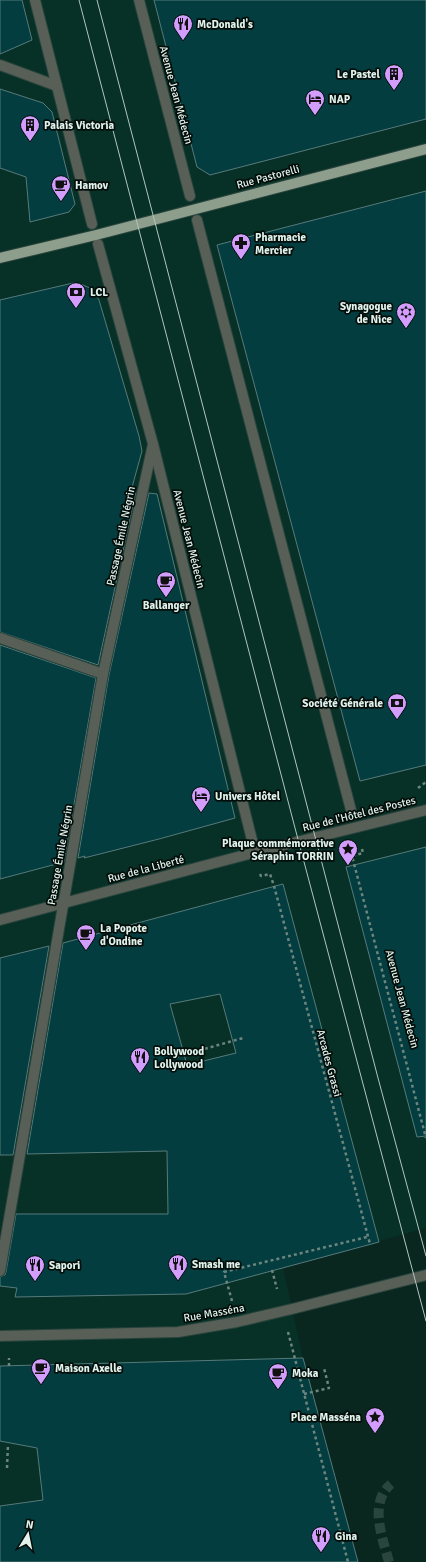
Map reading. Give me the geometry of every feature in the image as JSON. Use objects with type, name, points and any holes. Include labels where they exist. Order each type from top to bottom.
[{"type":"main road","name":"Rue Pastorelli","points":[[0,258],[426,149]]},
{"type":"street","points":[[35,0],[92,224]]},
{"type":"street","name":"Avenue Jean Médecin","points":[[139,0],[190,196]]},
{"type":"street","points":[[0,65],[57,86]]},
{"type":"street","points":[[197,220],[352,814]]},
{"type":"street","name":"Avenue Jean Médecin","points":[[98,244],[153,444],[252,840]]},
{"type":"street","name":"Passage Émile Négrin","points":[[0,1271],[103,674],[153,444]]},
{"type":"street","points":[[0,638],[103,674]]},
{"type":"street","name":"Rue de l'Hôtel des Postes","points":[[298,841],[426,810]]},
{"type":"street","name":"Rue de la Liberté","points":[[0,920],[298,841]]},
{"type":"street","name":"Rue Masséna","points":[[0,1336],[178,1332],[237,1322],[426,1275]]},
{"type":"path","name":"Avenue Jean Médecin","points":[[354,865],[426,1138]]},
{"type":"path","name":"Arcades Grassi","points":[[274,886],[370,1244]]},
{"type":"path","points":[[176,1057],[243,1038]]},
{"type":"path","points":[[237,1322],[224,1272],[367,1237]]},
{"type":"path","points":[[272,1270],[348,1562]]},
{"type":"path","points":[[304,1394],[329,1388],[324,1368]]},
{"type":"path","points":[[7,1468],[8,1444]]},
{"type":"shaded area","points":[[0,0],[426,0],[426,1228],[283,1268],[303,1358],[358,1562],[0,1562]]},
{"type":"building","points":[[0,0],[22,0],[32,40],[0,54]]},
{"type":"building","points":[[154,0],[426,0],[426,119],[210,175],[197,167]]},
{"type":"building","name":"Palais Victoria","points":[[0,89],[43,103],[52,112],[75,204],[69,212],[30,222],[26,177],[0,168]]},
{"type":"building","points":[[426,191],[426,765],[360,781],[217,245]]},
{"type":"building","points":[[73,283],[92,289],[99,300],[139,436],[142,451],[131,491],[136,492],[98,665],[0,632],[0,300]]},
{"type":"building","points":[[149,493],[157,494],[235,818],[159,839],[84,858],[85,856],[78,858],[109,675]]},
{"type":"building","points":[[0,645],[96,678],[64,862],[0,879]]},
{"type":"building","points":[[426,847],[426,1136],[417,1137],[346,867]]},
{"type":"building","points":[[283,884],[379,1242],[186,1294],[15,1297],[17,1288],[0,1286],[0,1277],[5,1275],[6,1272],[16,1214],[168,1214],[167,1151],[27,1154],[63,943]],"holes":[[[220,994],[236,1053],[187,1065],[170,1004]]]},
{"type":"building","points":[[49,946],[13,1155],[0,1155],[0,958]]},
{"type":"building","points":[[303,1358],[358,1562],[0,1562],[0,1506],[43,1500],[37,1448],[0,1441],[0,1366]]},
{"type":"tunnel","points":[[389,1562],[379,1522],[379,1511],[380,1501],[384,1492],[391,1484]]},
{"type":"tram line","points":[[79,0],[295,828],[426,1321]]},
{"type":"tram line","points":[[97,0],[378,1078],[426,1256]]},
{"type":"place","name":"McDonald's","points":[[183,41]]},
{"type":"place","name":"Le Pastel","points":[[394,91]]},
{"type":"place","name":"NAP","points":[[315,116]]},
{"type":"place","name":"Palais Victoria","points":[[30,142]]},
{"type":"place","name":"Hamov","points":[[61,202]]},
{"type":"place","name":"Pharmacie Mercier","points":[[241,260]]},
{"type":"place","name":"LCL","points":[[76,309]]},
{"type":"place","name":"Synagogue de Nice","points":[[406,329]]},
{"type":"place","name":"Ballanger","points":[[166,598]]},
{"type":"place","name":"Société Générale","points":[[397,720]]},
{"type":"place","name":"Univers Hôtel","points":[[201,813]]},
{"type":"place","name":"Plaque commémorative Séraphin TORRIN","points":[[348,866]]},
{"type":"place","name":"La Popote d'Ondine","points":[[86,951]]},
{"type":"place","name":"Bollywood Lollywood","points":[[140,1074]]},
{"type":"place","name":"Smash me","points":[[178,1281]]},
{"type":"place","name":"Sapori","points":[[35,1282]]},
{"type":"place","name":"Maison Axelle","points":[[41,1385]]},
{"type":"place","name":"Moka","points":[[278,1390]]},
{"type":"place","name":"Place Masséna","points":[[375,1434]]},
{"type":"place","name":"Gina","points":[[321,1553]]}]
